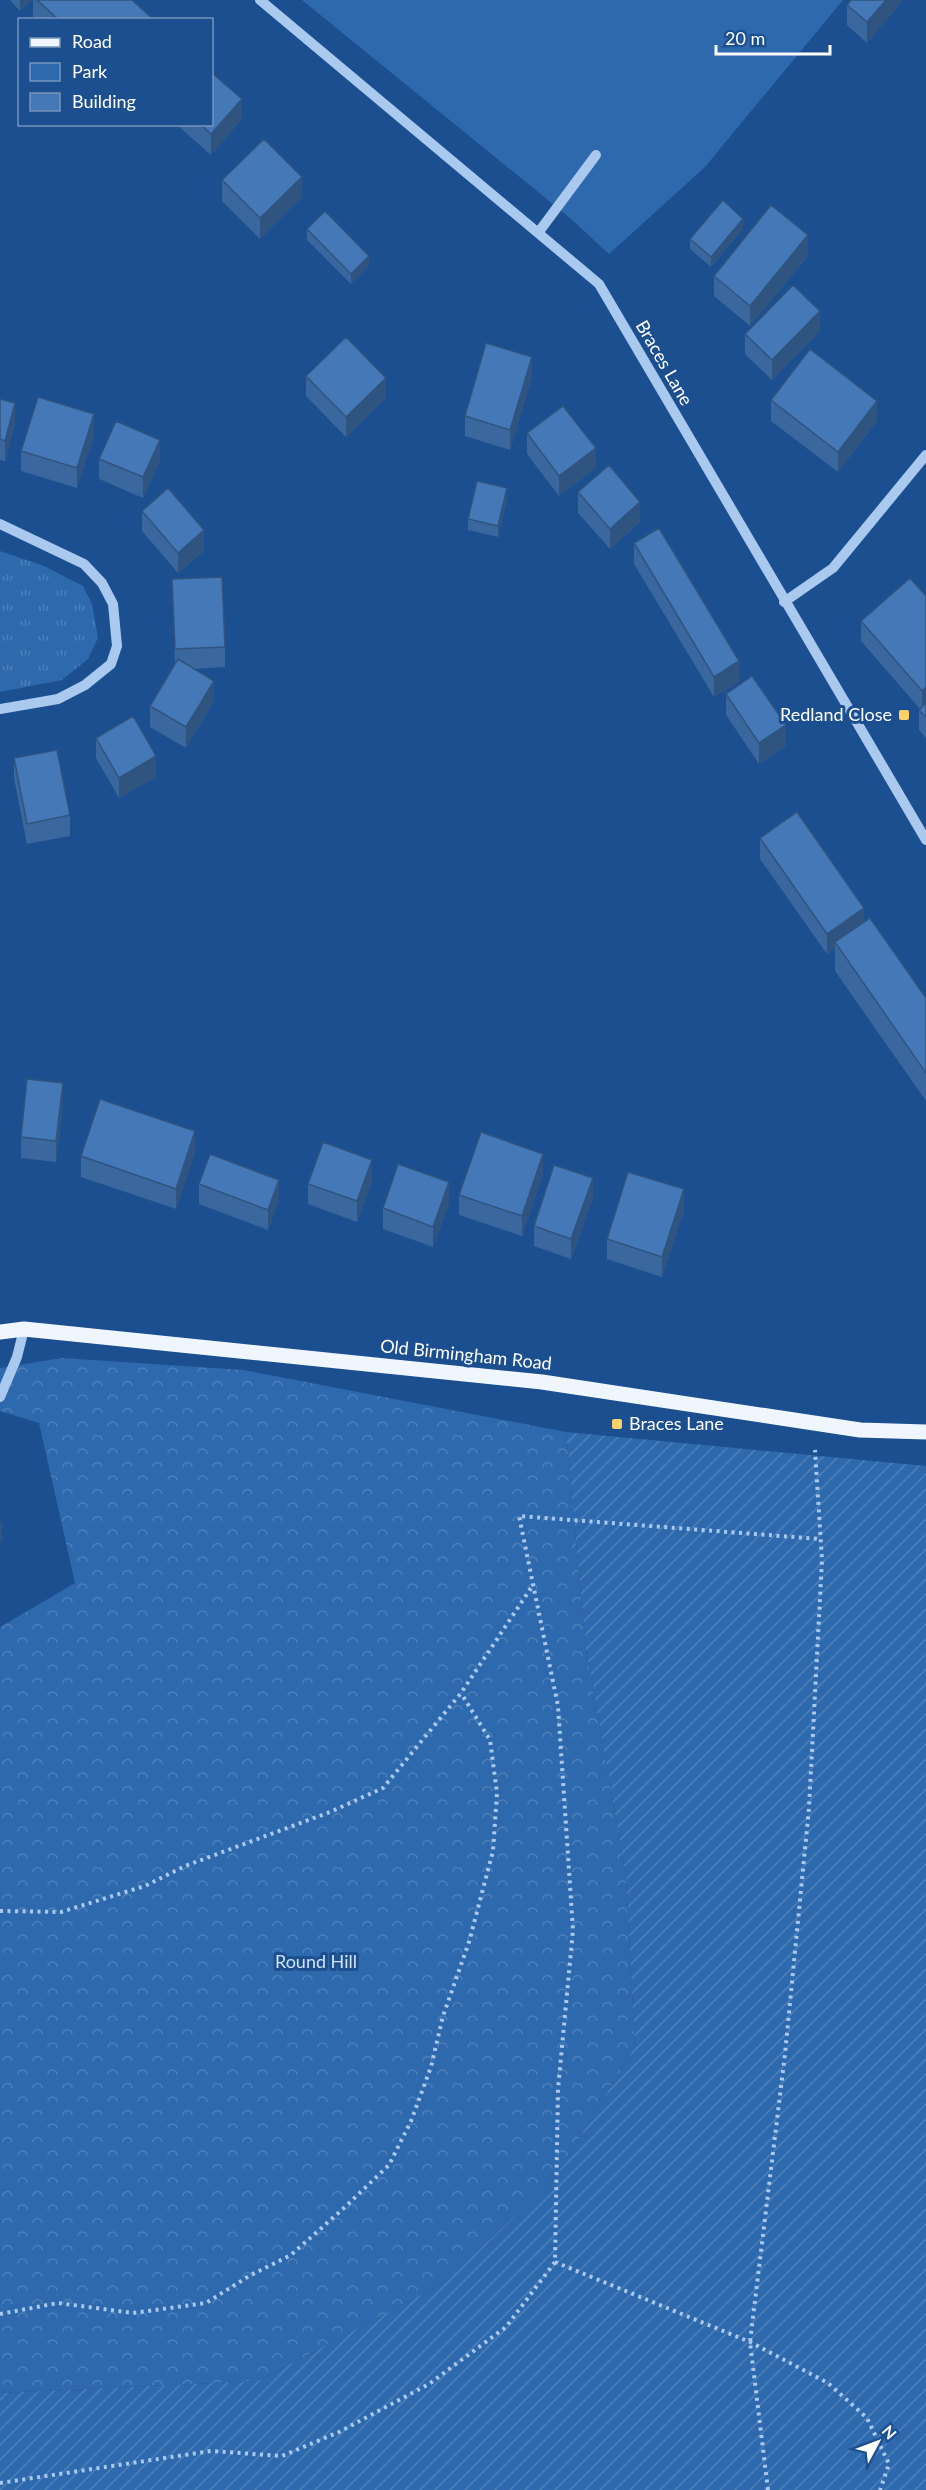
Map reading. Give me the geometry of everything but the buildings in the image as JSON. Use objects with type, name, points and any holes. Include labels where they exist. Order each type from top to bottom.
[{"type":"main road","name":"Old Birmingham Road","points":[[0,1332],[24,1329],[556,1384],[860,1430],[926,1432]]},
{"type":"street","name":"Braces Lane","points":[[260,0],[599,284],[926,840]]},
{"type":"street","points":[[538,233],[596,155]]},
{"type":"street","points":[[784,602],[833,568],[926,455]]},
{"type":"street","points":[[0,524],[84,564],[102,583],[113,604],[117,646],[111,664],[86,685],[58,699],[0,709]]},
{"type":"street","points":[[0,1397],[17,1357],[24,1329]]},
{"type":"path","points":[[768,2490],[750,2342],[785,2054],[809,1808],[822,1560],[813,1422]]},
{"type":"path","points":[[0,2483],[211,2451],[282,2456],[339,2432],[429,2384],[506,2327],[555,2262],[558,2089],[573,1930],[558,1706],[519,1516],[820,1539]]},
{"type":"path","points":[[0,1911],[62,1912],[145,1886],[185,1866],[330,1812],[383,1788],[461,1693],[533,1585]]},
{"type":"path","points":[[0,2314],[58,2303],[133,2313],[206,2303],[249,2276],[291,2255],[389,2164],[411,2121],[431,2067],[443,2016],[469,1942],[493,1851],[497,1793],[490,1740],[461,1693]]},
{"type":"path","points":[[555,2262],[750,2342],[828,2383],[867,2418],[889,2464],[880,2490]]},
{"type":"green space","points":[[302,0],[843,0],[705,167],[609,254],[570,218]]},
{"type":"green space","points":[[0,551],[44,566],[83,586],[92,604],[98,638],[88,659],[62,680],[0,692]]},
{"type":"green space","name":"Round Hill","points":[[62,1358],[244,1370],[566,1432],[586,1649],[626,1876],[635,2047],[556,2176],[447,2281],[258,2381],[0,2393],[0,1627],[75,1583],[39,1423],[0,1411],[0,1368]]},
{"type":"green space","points":[[566,1432],[926,1466],[926,2490],[0,2490],[0,2393],[258,2381],[447,2281],[556,2176],[635,2047],[626,1876],[586,1649]]},
{"type":"place","name":"Redland Close","points":[[904,715]]},
{"type":"place","name":"Braces Lane","points":[[617,1424]]}]
